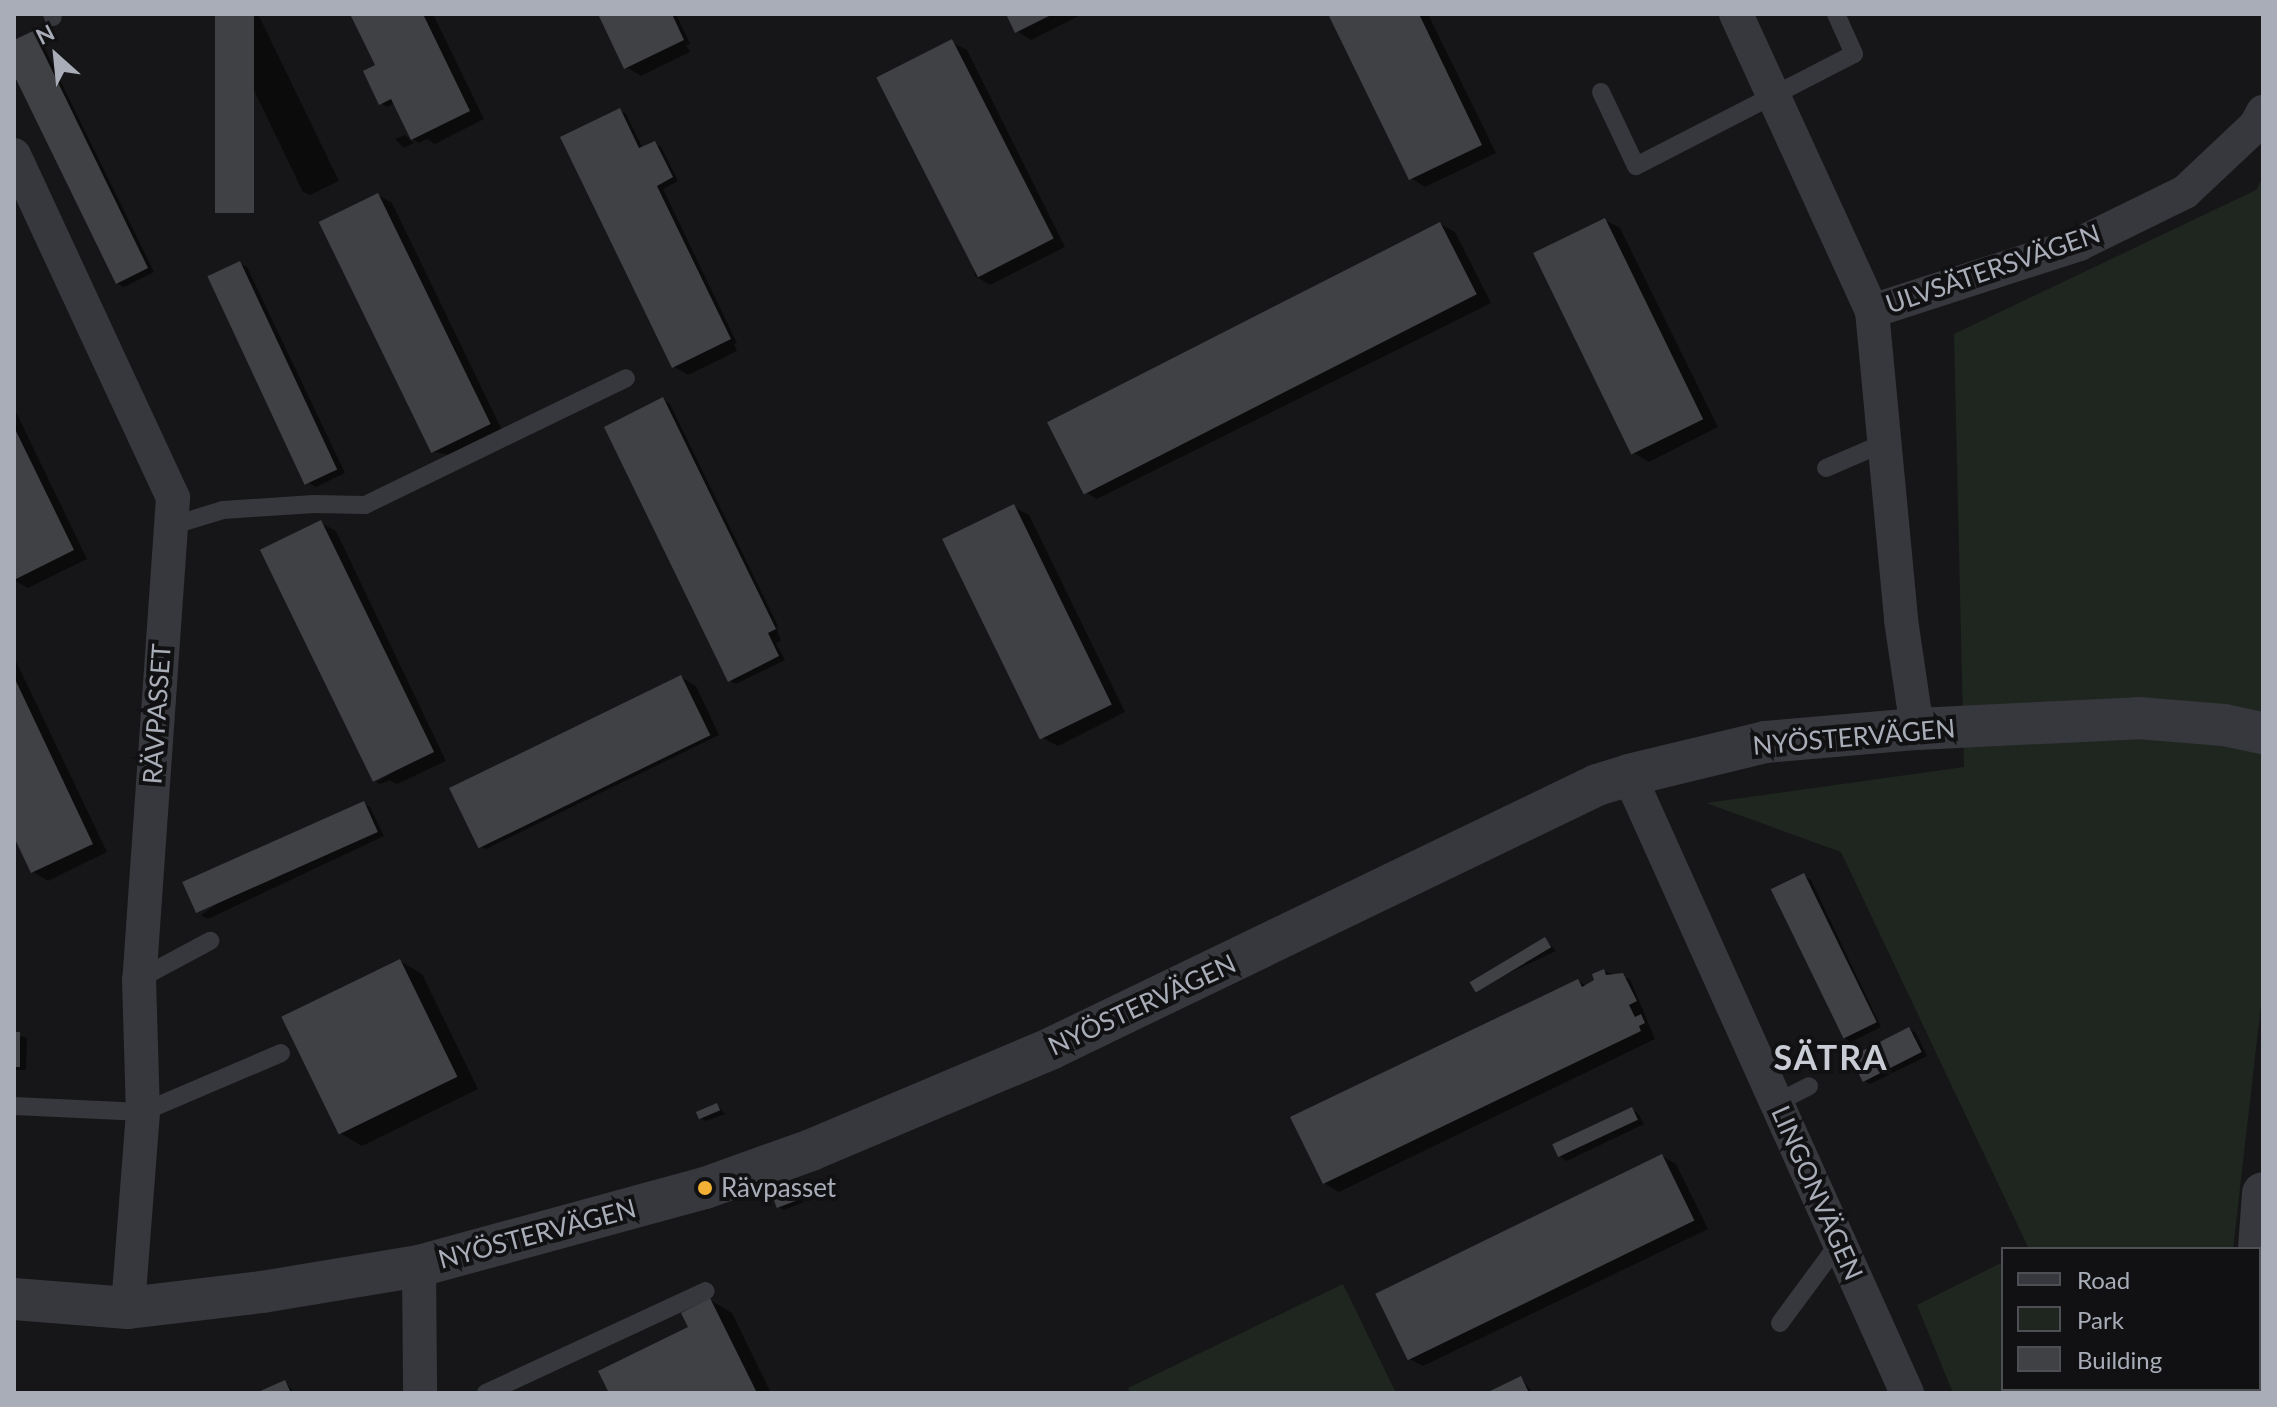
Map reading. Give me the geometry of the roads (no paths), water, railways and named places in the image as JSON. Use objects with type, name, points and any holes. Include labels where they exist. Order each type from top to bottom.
[{"type":"street","name":"ULVSÄTERSVÄGEN","points":[[1736,14],[1872,311],[1901,620],[1917,729]]},
{"type":"street","name":"ULVSÄTERSVÄGEN","points":[[1872,311],[2079,244],[2185,192],[2256,125],[2263,112]]},
{"type":"street","name":"RÄVPASSET","points":[[14,155],[173,498],[139,979],[143,1112],[128,1308]]},
{"type":"street","name":"NYÖSTERVÄGEN","points":[[14,1299],[128,1308],[262,1292],[419,1266],[705,1188],[811,1150],[1052,1048],[1597,785],[1629,775],[1765,742],[1917,729],[2138,718],[2224,725],[2263,733]]},
{"type":"street","name":"LINGONVÄGEN","points":[[1629,775],[1907,1393]]},
{"type":"street","points":[[2259,1247],[2263,1193]]},
{"type":"street","points":[[419,1266],[420,1393]]},
{"type":"lane","points":[[1601,92],[1636,166],[1854,54],[1836,14]]},
{"type":"lane","points":[[171,526],[223,510],[314,504],[365,505],[626,378]]},
{"type":"lane","points":[[1826,468],[1884,443]]},
{"type":"lane","points":[[139,979],[210,941]]},
{"type":"lane","points":[[14,1106],[143,1112],[281,1053]]},
{"type":"lane","points":[[1776,1103],[1809,1086]]},
{"type":"lane","points":[[1780,1323],[1839,1243]]},
{"type":"lane","points":[[486,1393],[706,1291]]},
{"type":"place","name":"Rävpasset","points":[[705,1188]]},
{"type":"district","name":"SÄTRA","points":[[1831,1057]]}]
